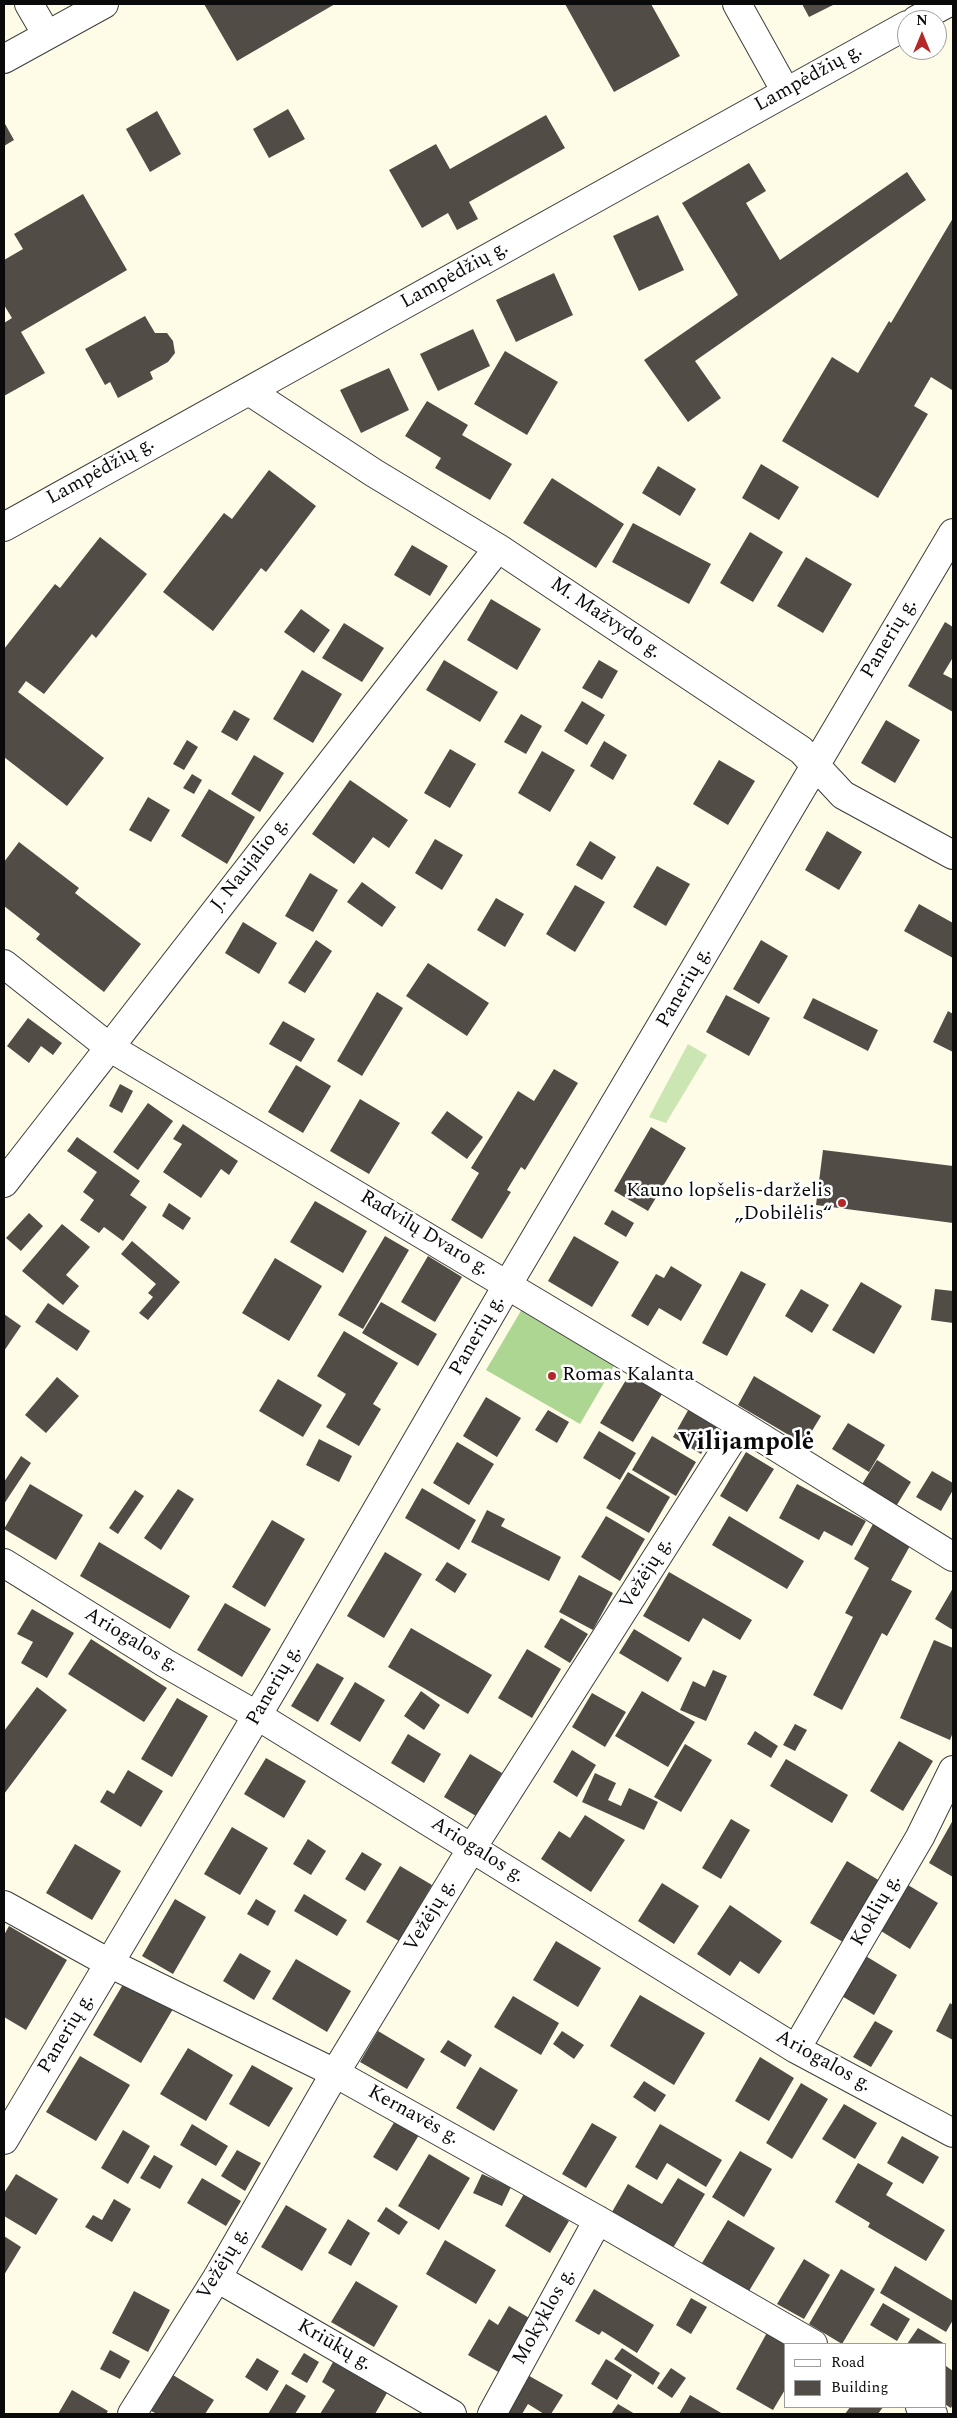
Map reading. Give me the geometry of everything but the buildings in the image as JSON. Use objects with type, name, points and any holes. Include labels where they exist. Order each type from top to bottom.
[{"type":"street","points":[[29,4],[47,35]]},
{"type":"street","points":[[4,60],[104,4]]},
{"type":"street","points":[[737,4],[786,92]]},
{"type":"street","points":[[935,10],[946,4]]},
{"type":"street","name":"Lampėdžių g.","points":[[4,527],[897,31]]},
{"type":"street","name":"M. Mažvydo g.","points":[[249,391],[374,473],[498,548],[801,750],[843,795],[953,855]]},
{"type":"street","name":"Panerių g.","points":[[4,2140],[258,1716],[508,1284],[953,533]]},
{"type":"street","name":"J. Naujalio g.","points":[[4,1183],[498,548]]},
{"type":"street","name":"Radvilų Dvaro g.","points":[[4,964],[109,1047],[742,1425],[953,1557]]},
{"type":"street","name":"Vežėjų g.","points":[[132,2414],[217,2278],[335,2073],[472,1848],[742,1425]]},
{"type":"street","name":"Ariogalos g.","points":[[4,1563],[165,1663],[258,1716],[796,2048],[953,2133]]},
{"type":"street","name":"Koklių g.","points":[[796,2048],[920,1837],[953,1770]]},
{"type":"street","name":"Kernavės g.","points":[[4,1905],[109,1963],[335,2073],[598,2220],[811,2343]]},
{"type":"street","name":"Mokyklos g.","points":[[492,2414],[598,2220]]},
{"type":"street","name":"Kriūkų g.","points":[[217,2278],[452,2414]]},
{"type":"street","points":[[922,2408],[933,2414]]},
{"type":"green space","points":[[688,1044],[707,1055],[666,1123],[649,1117]]},
{"type":"green space","points":[[522,1309],[615,1364],[580,1424],[486,1370]]},
{"type":"place","name":"Kauno lopšelis-darželis „Dobilėlis“","points":[[842,1203]]},
{"type":"place","name":"Romas Kalanta","points":[[552,1376]]},
{"type":"district","name":"Vilijampolė","points":[[746,1444]]}]
